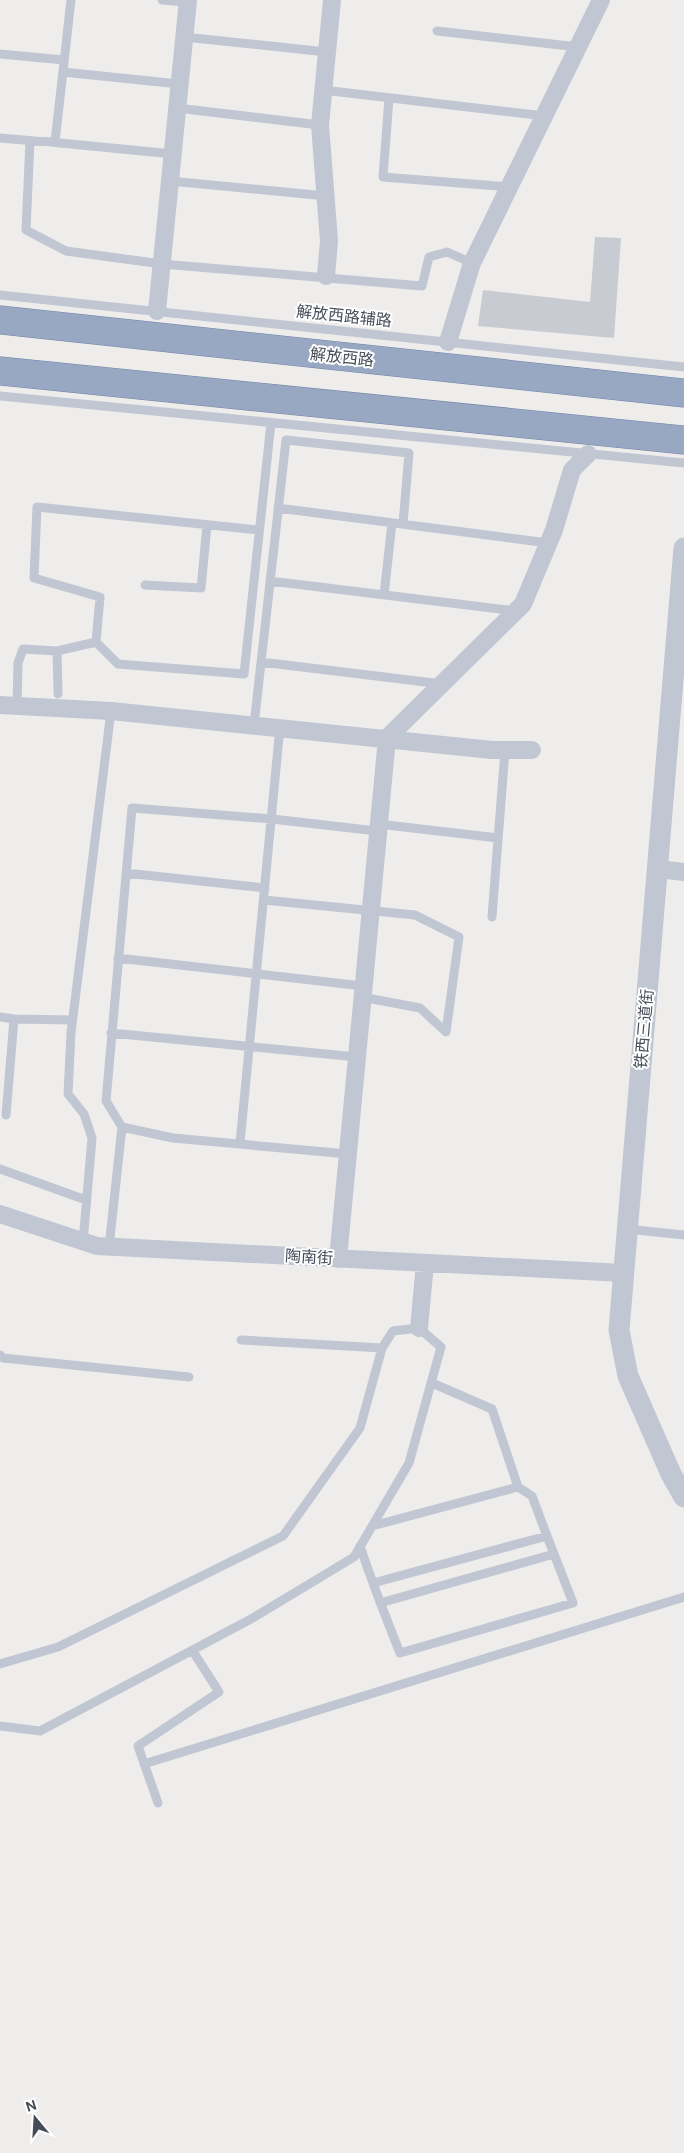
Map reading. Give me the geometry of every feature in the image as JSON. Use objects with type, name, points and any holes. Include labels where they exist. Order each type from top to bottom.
[{"type":"highway","name":"解放西路","points":[[0,320],[684,393]]},
{"type":"highway","points":[[0,372],[684,440]]},
{"type":"street","points":[[326,276],[329,242],[320,125],[332,0]]},
{"type":"street","points":[[448,342],[472,263],[601,0]]},
{"type":"street","points":[[157,312],[188,1]]},
{"type":"street","points":[[338,1259],[387,738],[523,604],[548,543],[572,470],[588,454]]},
{"type":"street","name":"铁西三道街","points":[[684,548],[619,1330],[628,1376],[671,1474],[684,1497]]},
{"type":"street","points":[[9,706],[111,711],[505,750],[532,750]]},
{"type":"street","points":[[657,869],[684,872]]},
{"type":"street","name":"陶南街","points":[[0,1214],[96,1246],[623,1273]]},
{"type":"street","points":[[419,1328],[425,1263]]},
{"type":"lane","points":[[55,142],[70,0]]},
{"type":"lane","points":[[162,0],[188,1]]},
{"type":"lane","points":[[437,31],[578,47]]},
{"type":"lane","points":[[184,37],[327,52]]},
{"type":"lane","points":[[0,54],[64,60]]},
{"type":"lane","points":[[62,72],[179,84]]},
{"type":"lane","points":[[324,90],[544,116]]},
{"type":"lane","points":[[389,98],[383,177],[510,187]]},
{"type":"lane","points":[[177,108],[320,125]]},
{"type":"lane","points":[[0,138],[172,154]]},
{"type":"lane","points":[[30,141],[26,230],[66,251],[162,264],[326,276],[422,286],[430,257],[447,252],[472,263]]},
{"type":"lane","points":[[170,181],[326,196]]},
{"type":"lane","name":"解放西路辅路","points":[[0,295],[684,367]]},
{"type":"lane","points":[[0,396],[684,463]]},
{"type":"lane","points":[[96,642],[118,664],[244,674],[271,423]]},
{"type":"lane","points":[[254,725],[286,440],[409,453],[403,524]]},
{"type":"lane","points":[[96,642],[100,597],[34,578],[37,507],[259,530]]},
{"type":"lane","points":[[278,508],[548,543]]},
{"type":"lane","points":[[384,595],[392,523]]},
{"type":"lane","points":[[145,585],[201,588],[207,525]]},
{"type":"lane","points":[[270,581],[516,611]]},
{"type":"lane","points":[[9,706],[18,663],[23,649],[57,650],[96,642]]},
{"type":"lane","points":[[57,650],[58,694]]},
{"type":"lane","points":[[261,662],[442,684]]},
{"type":"lane","points":[[83,1242],[92,1138],[84,1114],[68,1094],[72,1020],[111,711]]},
{"type":"lane","points":[[240,1143],[280,727]]},
{"type":"lane","points":[[492,917],[505,750]]},
{"type":"lane","points":[[109,1247],[122,1127],[106,1101],[132,808],[498,838]]},
{"type":"lane","points":[[126,873],[265,888]]},
{"type":"lane","points":[[118,958],[257,975],[363,991],[420,1008],[446,1032],[458,936],[415,914],[264,900]]},
{"type":"lane","points":[[0,1017],[72,1020]]},
{"type":"lane","points":[[6,1115],[14,1019]]},
{"type":"lane","points":[[111,1033],[357,1057]]},
{"type":"lane","points":[[122,1127],[174,1138],[348,1154]]},
{"type":"lane","points":[[0,1169],[86,1200]]},
{"type":"lane","points":[[627,1229],[684,1235]]},
{"type":"lane","points":[[0,1664],[58,1647],[283,1536],[360,1428],[382,1348],[393,1331],[419,1328],[441,1347],[409,1463],[354,1557],[251,1619],[40,1731],[0,1726]]},
{"type":"lane","points":[[241,1340],[382,1348]]},
{"type":"lane","points":[[0,1355],[3,1358],[189,1378]]},
{"type":"lane","points":[[360,1546],[400,1654],[573,1603],[532,1496],[518,1488],[492,1409],[432,1383]]},
{"type":"lane","points":[[372,1526],[518,1488]]},
{"type":"lane","points":[[373,1583],[548,1536]]},
{"type":"lane","points":[[380,1603],[554,1554]]},
{"type":"lane","points":[[144,1764],[684,1597]]},
{"type":"lane","points":[[158,1803],[138,1746],[219,1692],[192,1650]]},
{"type":"building","points":[[595,237],[621,238],[614,338],[478,326],[483,290],[590,302]]}]
